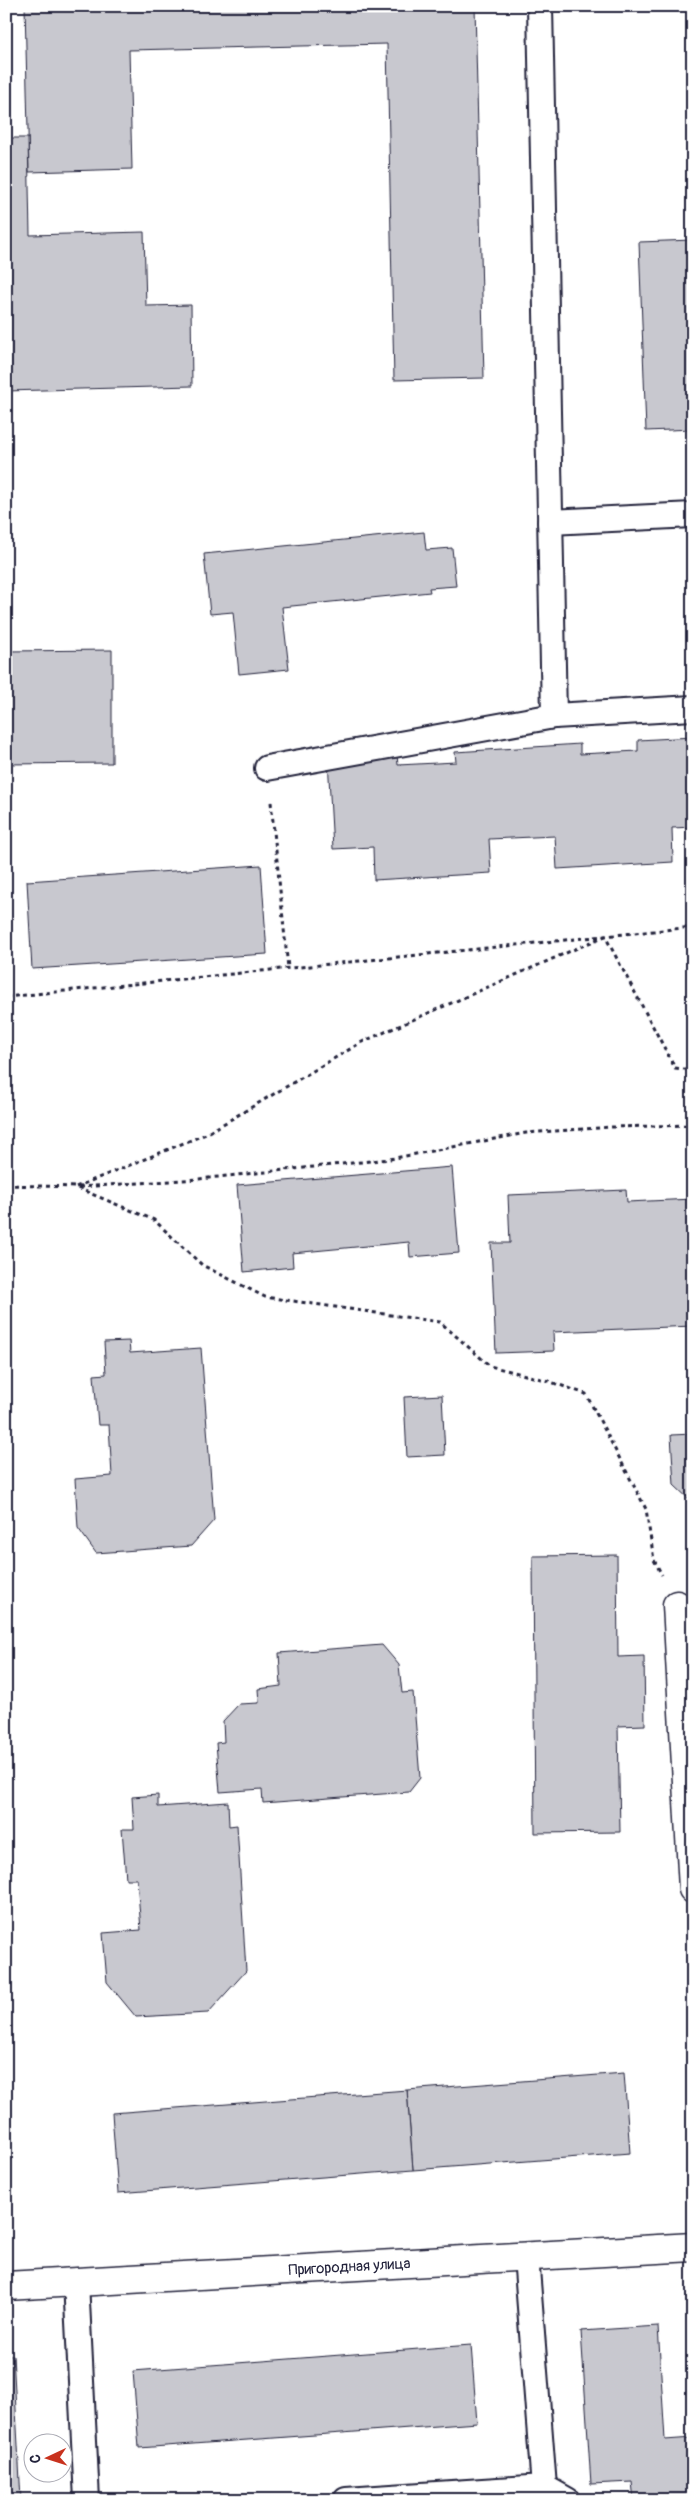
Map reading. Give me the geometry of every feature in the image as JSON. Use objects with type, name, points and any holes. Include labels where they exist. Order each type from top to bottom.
[{"type":"street","points":[[677,1605],[693,1889]]},
{"type":"street","name":"Пригородная улица","points":[[6,2286],[693,2246]]},
{"type":"lane","points":[[540,6],[554,716]]},
{"type":"lane","points":[[550,522],[693,515]]},
{"type":"lane","points":[[267,768],[554,716],[693,708]]},
{"type":"lane","points":[[526,2256],[544,2487]]},
{"type":"lane","points":[[76,2282],[87,2500]]},
{"type":"lane","points":[[346,2500],[544,2487],[567,2500]]},
{"type":"path","points":[[267,768],[288,968]]},
{"type":"path","points":[[6,997],[693,927]]},
{"type":"path","points":[[605,936],[675,1068],[693,1070]]},
{"type":"path","points":[[75,1187],[206,1134],[362,1042],[605,936]]},
{"type":"path","points":[[6,1185],[75,1187],[199,1179],[390,1159],[526,1133],[612,1127],[693,1125]]},
{"type":"path","points":[[75,1187],[154,1220],[202,1264],[265,1297],[440,1322],[490,1366],[545,1380],[586,1394],[646,1510],[654,1560],[677,1605]]},
{"type":"building","points":[[25,6],[475,6],[484,378],[394,380],[387,44],[129,50],[132,169],[29,172]]},
{"type":"building","points":[[6,138],[28,138],[30,235],[144,232],[146,306],[191,305],[192,386],[6,391]]},
{"type":"building","points":[[693,240],[693,429],[646,431],[639,242]]},
{"type":"building","points":[[424,532],[426,550],[452,548],[456,586],[429,588],[430,592],[282,607],[289,669],[239,674],[233,612],[210,614],[204,554]]},
{"type":"building","points":[[112,650],[112,763],[6,764],[6,651]]},
{"type":"building","points":[[693,737],[693,827],[672,828],[673,862],[557,869],[555,836],[489,839],[491,873],[374,880],[373,847],[333,849],[328,759],[397,755],[398,765],[456,762],[455,752],[580,744],[580,754],[638,751],[638,740]]},
{"type":"building","points":[[261,865],[267,954],[32,969],[27,881]]},
{"type":"building","points":[[452,1167],[459,1253],[410,1257],[409,1242],[292,1253],[293,1267],[244,1272],[237,1185]]},
{"type":"building","points":[[626,1190],[627,1202],[693,1199],[693,1326],[553,1332],[554,1351],[496,1353],[491,1243],[510,1243],[508,1195]]},
{"type":"building","points":[[690,1333],[693,1333],[693,1374]]},
{"type":"building","points":[[129,1341],[130,1353],[201,1348],[214,1520],[191,1546],[96,1553],[78,1528],[75,1479],[112,1476],[109,1425],[98,1425],[94,1375],[106,1374],[104,1342]]},
{"type":"building","points":[[442,1395],[445,1455],[407,1457],[404,1397]]},
{"type":"building","points":[[693,1434],[693,1503],[674,1485],[671,1435]]},
{"type":"building","points":[[617,1555],[618,1657],[644,1656],[645,1725],[618,1726],[620,1832],[535,1833],[533,1556]]},
{"type":"building","points":[[382,1645],[399,1665],[402,1693],[413,1692],[420,1778],[409,1792],[263,1803],[262,1789],[220,1792],[216,1743],[224,1742],[223,1721],[239,1704],[259,1703],[258,1689],[281,1686],[279,1653]]},
{"type":"building","points":[[158,1795],[158,1807],[228,1802],[229,1826],[237,1825],[246,1971],[208,2013],[136,2017],[107,1982],[103,1933],[141,1930],[137,1879],[126,1879],[122,1829],[134,1829],[132,1797]]},
{"type":"building","points":[[624,2073],[630,2153],[413,2170],[407,2090]]},
{"type":"building","points":[[407,2090],[413,2170],[118,2193],[112,2113]]},
{"type":"building","points":[[658,2326],[665,2440],[693,2438],[693,2500],[634,2500],[632,2482],[591,2484],[581,2331]]},
{"type":"building","points":[[471,2345],[477,2423],[139,2448],[133,2371]]},
{"type":"building","points":[[6,2355],[13,2355],[21,2500],[6,2500]]}]
